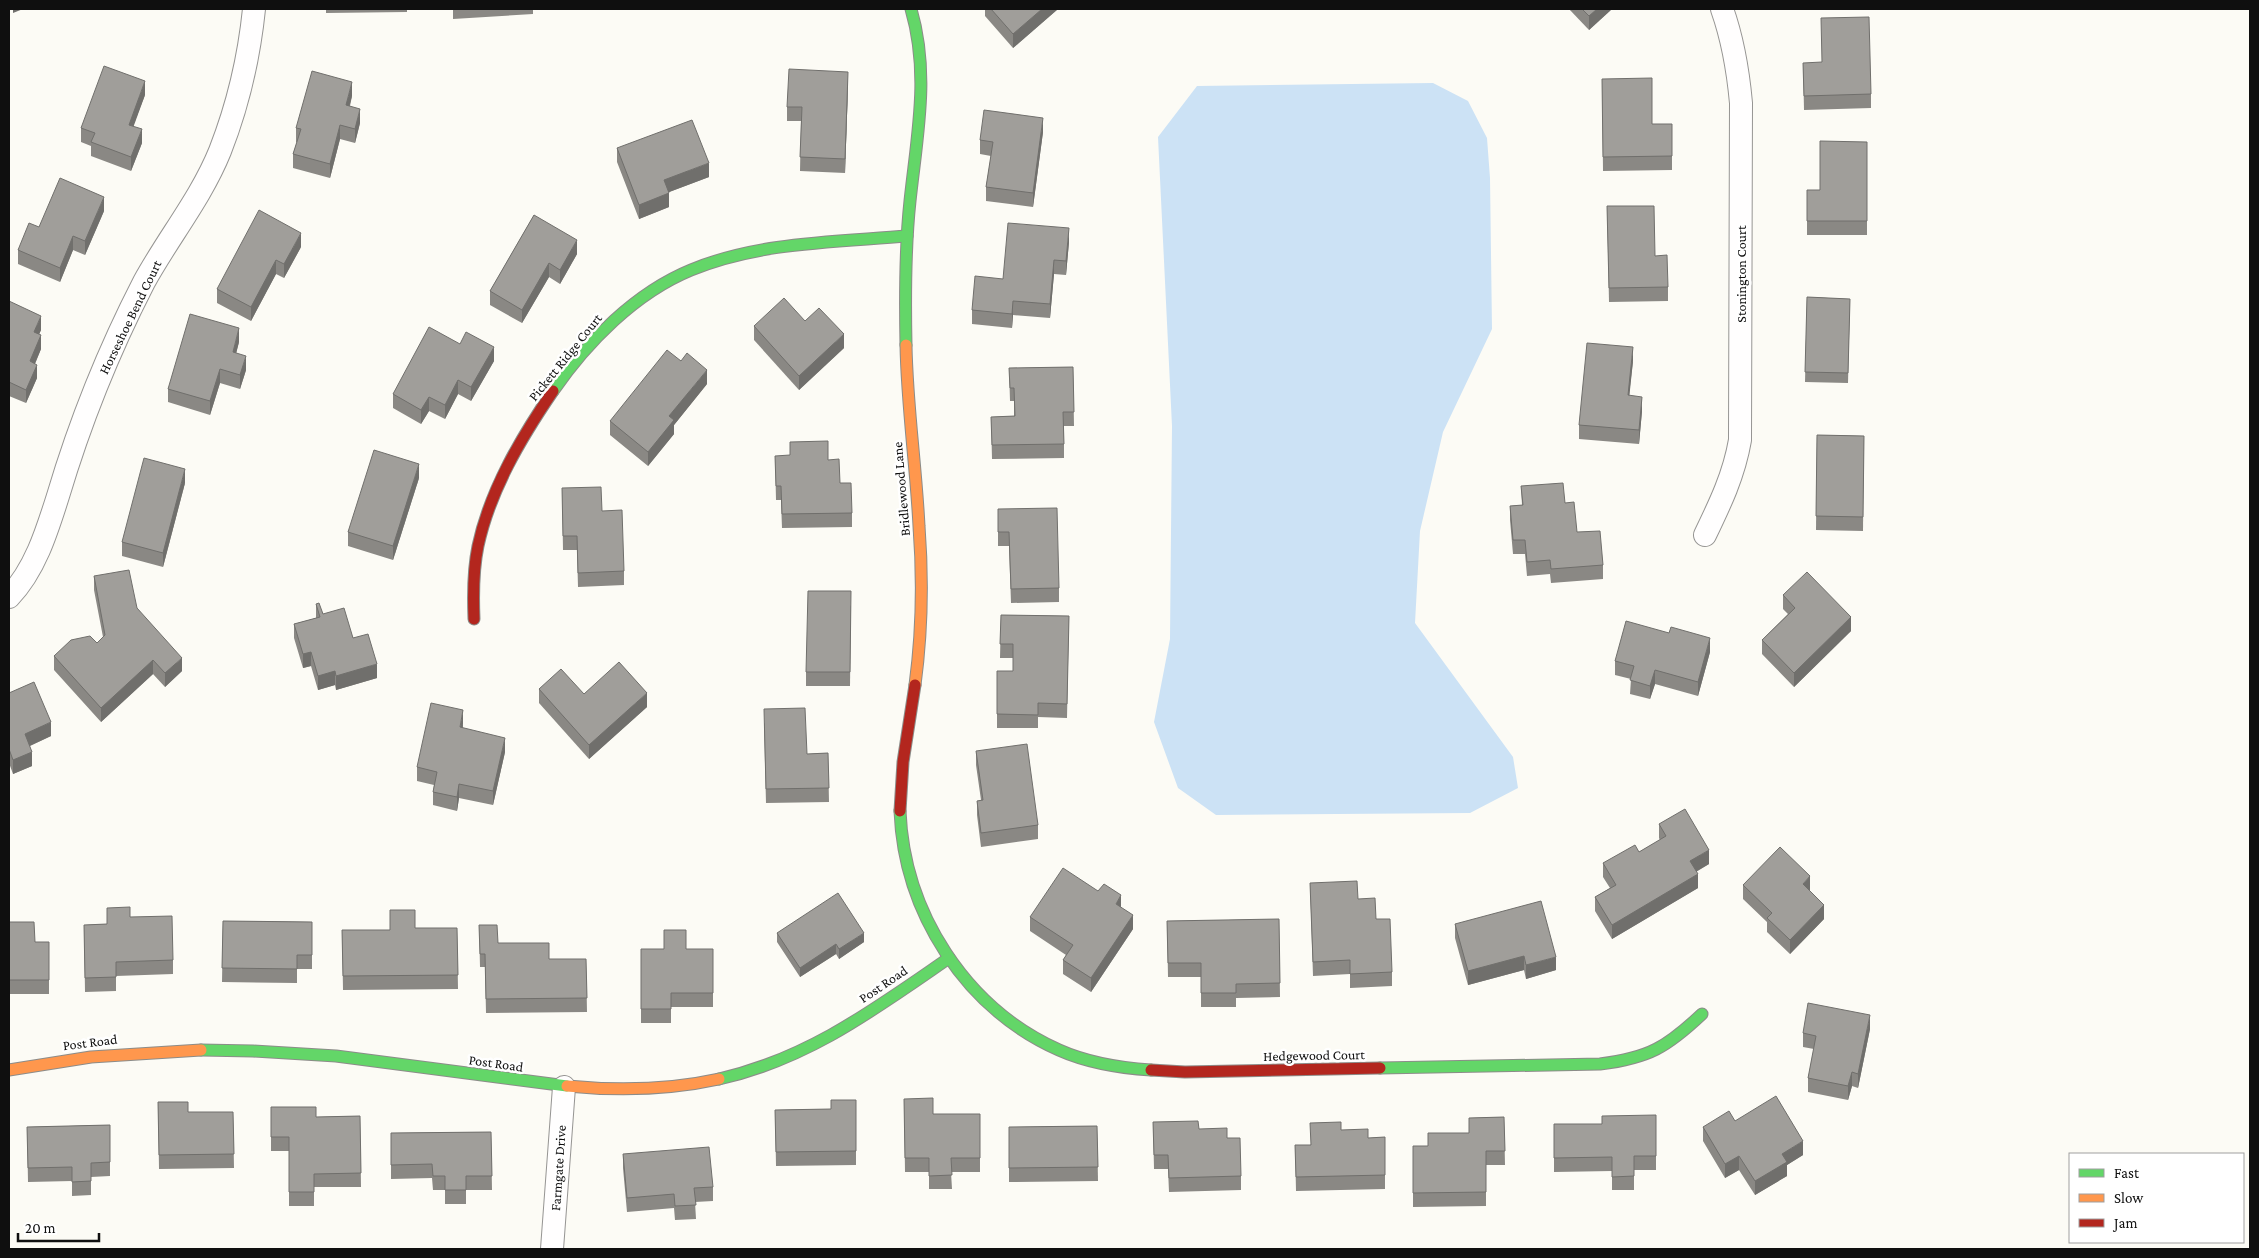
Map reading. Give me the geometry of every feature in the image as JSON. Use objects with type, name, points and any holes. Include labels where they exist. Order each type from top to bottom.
[{"type":"street","name":"Horseshoe Bend Court","points":[[9,597],[36,556],[71,453],[115,341],[145,281],[193,202],[219,153],[239,99],[251,40],[254,9]]},
{"type":"street","name":"Bridlewood Lane","points":[[911,9],[919,38],[922,62],[920,117],[907,236],[906,302],[908,402],[920,511],[922,577],[918,652],[902,770],[900,808],[904,848],[910,872],[928,925],[949,958]]},
{"type":"street","name":"Stonington Court","points":[[1705,535],[1735,467],[1740,440],[1741,103],[1734,51],[1722,9]]},
{"type":"street","name":"Pickett Ridge Court","points":[[474,620],[473,576],[480,538],[489,506],[510,458],[536,416],[562,380],[620,314],[664,283],[690,270],[724,259],[776,250],[907,236]]},
{"type":"street","name":"Hedgewood Court","points":[[949,958],[979,992],[1015,1023],[1046,1043],[1078,1058],[1145,1071],[1195,1072],[1600,1064],[1630,1061],[1656,1051],[1673,1041],[1702,1014]]},
{"type":"street","name":"Post Road","points":[[9,1070],[71,1058],[154,1050],[253,1050],[338,1056],[564,1087],[603,1090],[653,1090],[683,1087],[751,1072],[802,1052],[837,1033],[949,958]]},
{"type":"street","name":"Farmgate Drive","points":[[552,1249],[564,1087]]},
{"type":"water","points":[[1433,83],[1468,101],[1487,138],[1490,178],[1492,329],[1443,432],[1420,531],[1415,623],[1513,757],[1518,788],[1470,813],[1216,815],[1178,788],[1154,722],[1170,639],[1172,426],[1158,137],[1197,86]]},
{"type":"building","points":[[991,9],[1042,9],[1013,34]]},
{"type":"building","points":[[1582,9],[1597,9],[1589,16]]},
{"type":"building","points":[[1869,17],[1871,94],[1804,96],[1803,63],[1822,62],[1821,18]]},
{"type":"building","points":[[104,66],[145,81],[129,125],[142,129],[131,157],[91,142],[95,133],[81,128]]},
{"type":"building","points":[[789,69],[848,72],[845,159],[800,157],[802,107],[787,107]]},
{"type":"building","points":[[312,71],[352,82],[346,105],[360,109],[355,129],[340,125],[330,164],[293,154],[301,129],[296,128]]},
{"type":"building","points":[[1652,78],[1652,124],[1672,124],[1672,156],[1603,157],[1602,79]]},
{"type":"building","points":[[984,110],[1043,118],[1033,193],[986,187],[993,142],[980,140]]},
{"type":"building","points":[[692,120],[709,163],[664,180],[669,193],[639,205],[617,148]]},
{"type":"building","points":[[1820,141],[1867,142],[1867,221],[1807,221],[1807,190],[1820,190]]},
{"type":"building","points":[[60,178],[104,197],[85,241],[73,236],[60,268],[18,250],[29,223],[39,227]]},
{"type":"building","points":[[1607,206],[1654,206],[1655,256],[1667,255],[1668,287],[1609,288]]},
{"type":"building","points":[[259,210],[301,233],[284,264],[276,260],[251,307],[217,289]]},
{"type":"building","points":[[534,215],[577,240],[560,270],[549,263],[522,310],[490,291]]},
{"type":"building","points":[[1008,223],[1069,228],[1066,261],[1054,260],[1050,304],[1013,301],[1012,314],[972,310],[975,276],[1003,279]]},
{"type":"building","points":[[1807,297],[1850,299],[1848,373],[1805,372]]},
{"type":"building","points":[[784,298],[805,321],[819,308],[844,334],[799,376],[754,326]]},
{"type":"building","points":[[9,301],[41,316],[34,332],[41,335],[30,361],[37,365],[26,390],[9,382]]},
{"type":"building","points":[[190,314],[239,328],[233,352],[246,356],[240,375],[220,369],[210,401],[168,389]]},
{"type":"building","points":[[429,327],[460,344],[466,332],[494,347],[471,387],[458,380],[445,405],[429,397],[421,410],[393,394]]},
{"type":"building","points":[[1587,343],[1633,347],[1628,395],[1642,397],[1639,430],[1579,425]]},
{"type":"building","points":[[667,350],[681,361],[687,353],[707,370],[669,416],[674,420],[648,452],[610,421]]},
{"type":"building","points":[[1073,367],[1074,412],[1063,412],[1064,444],[992,445],[991,417],[1015,416],[1014,388],[1010,388],[1009,368]]},
{"type":"building","points":[[1817,435],[1864,436],[1863,517],[1816,516]]},
{"type":"building","points":[[828,441],[828,460],[839,459],[840,483],[851,483],[852,513],[782,514],[781,486],[776,486],[775,456],[790,455],[790,442]]},
{"type":"building","points":[[374,450],[419,464],[393,546],[348,532]]},
{"type":"building","points":[[144,458],[185,469],[163,553],[122,542]]},
{"type":"building","points":[[1563,483],[1565,503],[1574,502],[1577,532],[1600,531],[1603,565],[1551,569],[1550,560],[1527,562],[1525,540],[1513,540],[1510,506],[1523,505],[1521,486]]},
{"type":"building","points":[[601,487],[602,511],[622,510],[624,571],[578,573],[577,536],[563,536],[562,488]]},
{"type":"building","points":[[1057,508],[1059,588],[1011,589],[1009,532],[998,532],[998,509]]},
{"type":"building","points":[[129,570],[137,608],[182,658],[165,673],[153,660],[101,708],[54,656],[71,640],[90,636],[97,643],[105,635],[94,576]]},
{"type":"building","points":[[1807,572],[1851,617],[1794,673],[1762,640],[1795,608],[1783,595]]},
{"type":"building","points":[[808,591],[851,591],[850,672],[806,672]]},
{"type":"building","points":[[319,603],[323,614],[344,608],[353,638],[368,634],[377,664],[336,676],[335,671],[318,676],[311,652],[303,654],[294,624],[320,617],[316,604]]},
{"type":"building","points":[[1001,615],[1069,616],[1067,704],[1038,703],[1038,715],[997,714],[997,671],[1013,671],[1013,644],[1000,644]]},
{"type":"building","points":[[1626,621],[1669,633],[1671,627],[1710,638],[1698,682],[1655,670],[1650,686],[1630,680],[1634,666],[1615,661]]},
{"type":"building","points":[[619,662],[647,693],[589,745],[539,689],[561,669],[584,694]]},
{"type":"building","points":[[34,682],[51,722],[25,734],[32,752],[13,760],[9,749],[9,693]]},
{"type":"building","points":[[431,703],[463,710],[460,727],[505,738],[493,791],[459,784],[457,797],[433,792],[437,772],[417,767]]},
{"type":"building","points":[[805,708],[807,754],[828,753],[829,788],[766,789],[764,709]]},
{"type":"building","points":[[1027,744],[1038,825],[981,833],[977,801],[983,800],[976,751]]},
{"type":"building","points":[[1685,809],[1709,850],[1690,861],[1698,874],[1612,925],[1595,897],[1616,885],[1603,863],[1635,845],[1639,852],[1666,836],[1659,824]]},
{"type":"building","points":[[1780,847],[1810,876],[1803,884],[1824,905],[1790,940],[1767,918],[1772,913],[1743,885]]},
{"type":"building","points":[[1063,868],[1098,891],[1104,884],[1121,895],[1116,904],[1133,915],[1091,978],[1063,960],[1073,945],[1030,917]]},
{"type":"building","points":[[1357,881],[1358,899],[1375,898],[1376,919],[1390,919],[1392,972],[1350,974],[1350,960],[1313,962],[1310,883]]},
{"type":"building","points":[[838,893],[864,933],[839,949],[836,944],[800,968],[777,933]]},
{"type":"building","points":[[1541,901],[1556,957],[1526,965],[1524,956],[1468,971],[1455,924]]},
{"type":"building","points":[[130,907],[130,917],[172,916],[173,960],[116,962],[116,977],[85,978],[84,925],[107,924],[107,908]]},
{"type":"building","points":[[390,910],[415,910],[415,928],[457,928],[458,975],[343,976],[342,930],[390,930]]},
{"type":"building","points":[[1279,919],[1280,983],[1236,984],[1236,993],[1201,993],[1201,963],[1168,963],[1167,921]]},
{"type":"building","points":[[223,921],[312,922],[312,955],[297,955],[297,969],[222,968]]},
{"type":"building","points":[[9,922],[34,922],[35,942],[49,942],[49,980],[9,980]]},
{"type":"building","points":[[479,925],[497,925],[498,943],[549,943],[549,959],[586,959],[587,998],[486,999],[485,954],[480,954]]},
{"type":"building","points":[[664,930],[686,930],[686,949],[713,949],[713,993],[671,993],[671,1009],[641,1009],[641,949],[664,949]]},
{"type":"building","points":[[1808,1003],[1870,1015],[1858,1074],[1852,1072],[1848,1086],[1808,1078],[1816,1036],[1803,1033]]},
{"type":"building","points":[[1776,1096],[1803,1141],[1782,1154],[1787,1162],[1755,1181],[1739,1156],[1725,1164],[1703,1127],[1729,1111],[1735,1121]]},
{"type":"building","points":[[933,1098],[933,1114],[980,1114],[980,1158],[951,1158],[952,1175],[929,1176],[929,1158],[905,1158],[904,1099]]},
{"type":"building","points":[[831,1100],[856,1100],[856,1151],[776,1152],[775,1110],[831,1109]]},
{"type":"building","points":[[158,1102],[188,1102],[188,1112],[233,1112],[234,1154],[159,1155]]},
{"type":"building","points":[[271,1107],[316,1107],[316,1117],[360,1116],[361,1173],[314,1174],[314,1192],[289,1192],[289,1137],[271,1137]]},
{"type":"building","points":[[1656,1115],[1656,1156],[1634,1156],[1634,1176],[1612,1177],[1612,1157],[1554,1158],[1554,1124],[1602,1124],[1602,1116]]},
{"type":"building","points":[[1504,1117],[1505,1151],[1486,1151],[1486,1192],[1413,1193],[1413,1146],[1428,1146],[1428,1133],[1469,1133],[1469,1118]]},
{"type":"building","points":[[1198,1121],[1199,1129],[1227,1128],[1227,1138],[1240,1138],[1241,1176],[1169,1178],[1168,1155],[1154,1155],[1153,1122]]},
{"type":"building","points":[[1341,1122],[1341,1130],[1368,1129],[1368,1138],[1385,1137],[1385,1175],[1296,1177],[1295,1145],[1311,1145],[1310,1123]]},
{"type":"building","points":[[110,1125],[110,1162],[91,1163],[91,1181],[72,1182],[72,1167],[28,1168],[27,1127]]},
{"type":"building","points":[[1097,1126],[1098,1167],[1009,1168],[1009,1127]]},
{"type":"building","points":[[491,1132],[492,1176],[466,1176],[466,1190],[445,1190],[445,1176],[433,1176],[432,1164],[391,1165],[391,1133]]},
{"type":"building","points":[[709,1147],[713,1187],[694,1188],[696,1205],[675,1206],[674,1194],[627,1198],[623,1154]]},
{"type":"traffic: fast","points":[[906,345],[907,237],[921,81],[917,33],[911,9]]},
{"type":"traffic: fast","points":[[553,391],[597,337],[632,305],[670,280],[691,270],[743,254],[770,249],[825,242],[907,236]]},
{"type":"traffic: fast","points":[[900,811],[904,849],[913,885],[927,920],[946,953],[968,983],[995,1009],[1025,1032],[1059,1050],[1104,1064],[1151,1070]]},
{"type":"traffic: fast","points":[[719,1079],[782,1059],[840,1030],[949,958]]},
{"type":"traffic: fast","points":[[1380,1068],[1600,1064],[1632,1058],[1656,1049],[1678,1035],[1702,1014]]},
{"type":"traffic: fast","points":[[201,1050],[336,1056],[567,1086]]},
{"type":"traffic: slow","points":[[906,345],[921,566],[920,626],[915,685]]},
{"type":"traffic: slow","points":[[9,1070],[91,1057],[201,1050]]},
{"type":"traffic: slow","points":[[567,1086],[605,1089],[643,1088],[700,1083],[719,1079]]},
{"type":"traffic: jam","points":[[474,619],[473,601],[476,555],[483,525],[508,465],[529,427],[553,391]]},
{"type":"traffic: jam","points":[[900,811],[903,762],[915,685]]},
{"type":"traffic: jam","points":[[1151,1070],[1185,1072],[1380,1068]]}]
